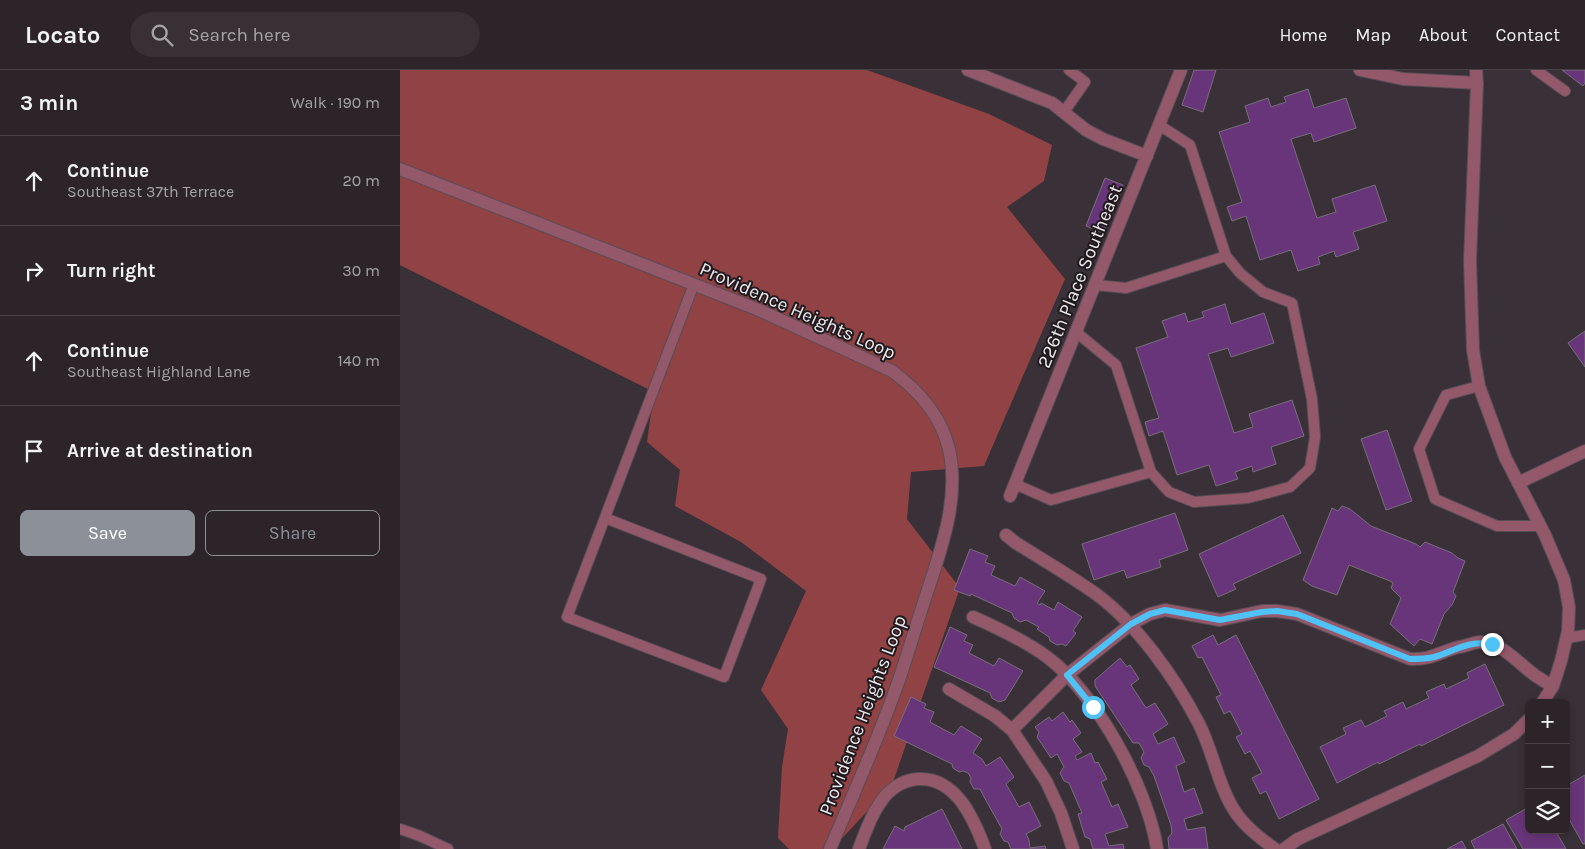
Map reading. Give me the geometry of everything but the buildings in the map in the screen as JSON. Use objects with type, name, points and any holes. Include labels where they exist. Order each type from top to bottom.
[{"type":"street","points":[[968,70],[1052,103],[1086,130],[1103,139],[1147,156]]},
{"type":"street","name":"226th Place Southeast","points":[[1012,490],[1181,70]]},
{"type":"street","points":[[1360,70],[1403,79],[1476,76],[1470,261],[1473,350],[1479,386],[1505,457],[1540,526],[1564,580],[1570,607],[1567,638],[1553,686],[1545,699]]},
{"type":"street","name":"Providence Heights Loop","points":[[400,169],[759,310],[892,370],[910,384],[935,414],[944,431],[949,450],[953,489],[942,547],[895,691],[830,849]]},
{"type":"street","points":[[1518,483],[1585,451]]},
{"type":"street","points":[[1006,535],[1098,595],[1131,624],[1174,682],[1198,722],[1210,749],[1225,794],[1234,811],[1256,834],[1275,849]]},
{"type":"street","points":[[1012,730],[1067,675],[1131,624],[1150,614],[1165,610],[1220,620],[1262,612],[1277,611],[1297,614],[1410,659],[1435,657],[1452,649],[1480,642],[1492,644],[1553,686]]},
{"type":"street","points":[[973,617],[999,628],[1047,657],[1067,675],[1093,707],[1114,739],[1131,771],[1148,812],[1157,849]]},
{"type":"street","points":[[948,689],[995,716],[1012,730],[1046,782],[1061,813],[1072,849]]},
{"type":"street","points":[[1284,849],[1298,839],[1478,756],[1514,734],[1525,723]]},
{"type":"street","points":[[859,849],[880,802],[892,789],[908,780],[925,779],[939,782],[960,800],[975,822],[985,849]]},
{"type":"lane","points":[[1064,112],[1085,82],[1069,70]]},
{"type":"lane","points":[[1536,70],[1565,91]]},
{"type":"lane","points":[[1076,332],[1116,365],[1151,472],[1169,492],[1194,502],[1248,498],[1290,486],[1310,468],[1315,437],[1312,400],[1292,303],[1263,292],[1240,273],[1226,256],[1190,145],[1159,125]]},
{"type":"lane","points":[[1095,285],[1126,288],[1226,256]]},
{"type":"lane","points":[[605,518],[761,579],[724,677],[567,618],[605,518],[694,284]]},
{"type":"lane","points":[[1479,386],[1446,395],[1419,449],[1435,499],[1497,526],[1540,526]]},
{"type":"lane","points":[[1012,490],[1051,500],[1151,472]]},
{"type":"lane","points":[[1567,638],[1585,635]]},
{"type":"lane","points":[[400,829],[448,849]]},
{"type":"shaded area","points":[[400,70],[867,70],[989,114],[1052,145],[1044,181],[1007,207],[1065,279],[984,466],[911,472],[907,519],[960,588],[892,785],[832,849],[789,849],[778,838],[782,767],[788,729],[761,690],[806,591],[741,542],[675,506],[680,470],[647,442],[654,392],[400,265]]},
{"type":"route","points":[[1093,707],[1067,675],[1131,624],[1142,617],[1165,610],[1220,620],[1262,612],[1277,611],[1297,614],[1410,659],[1435,657],[1452,649],[1480,642],[1492,644]]}]
